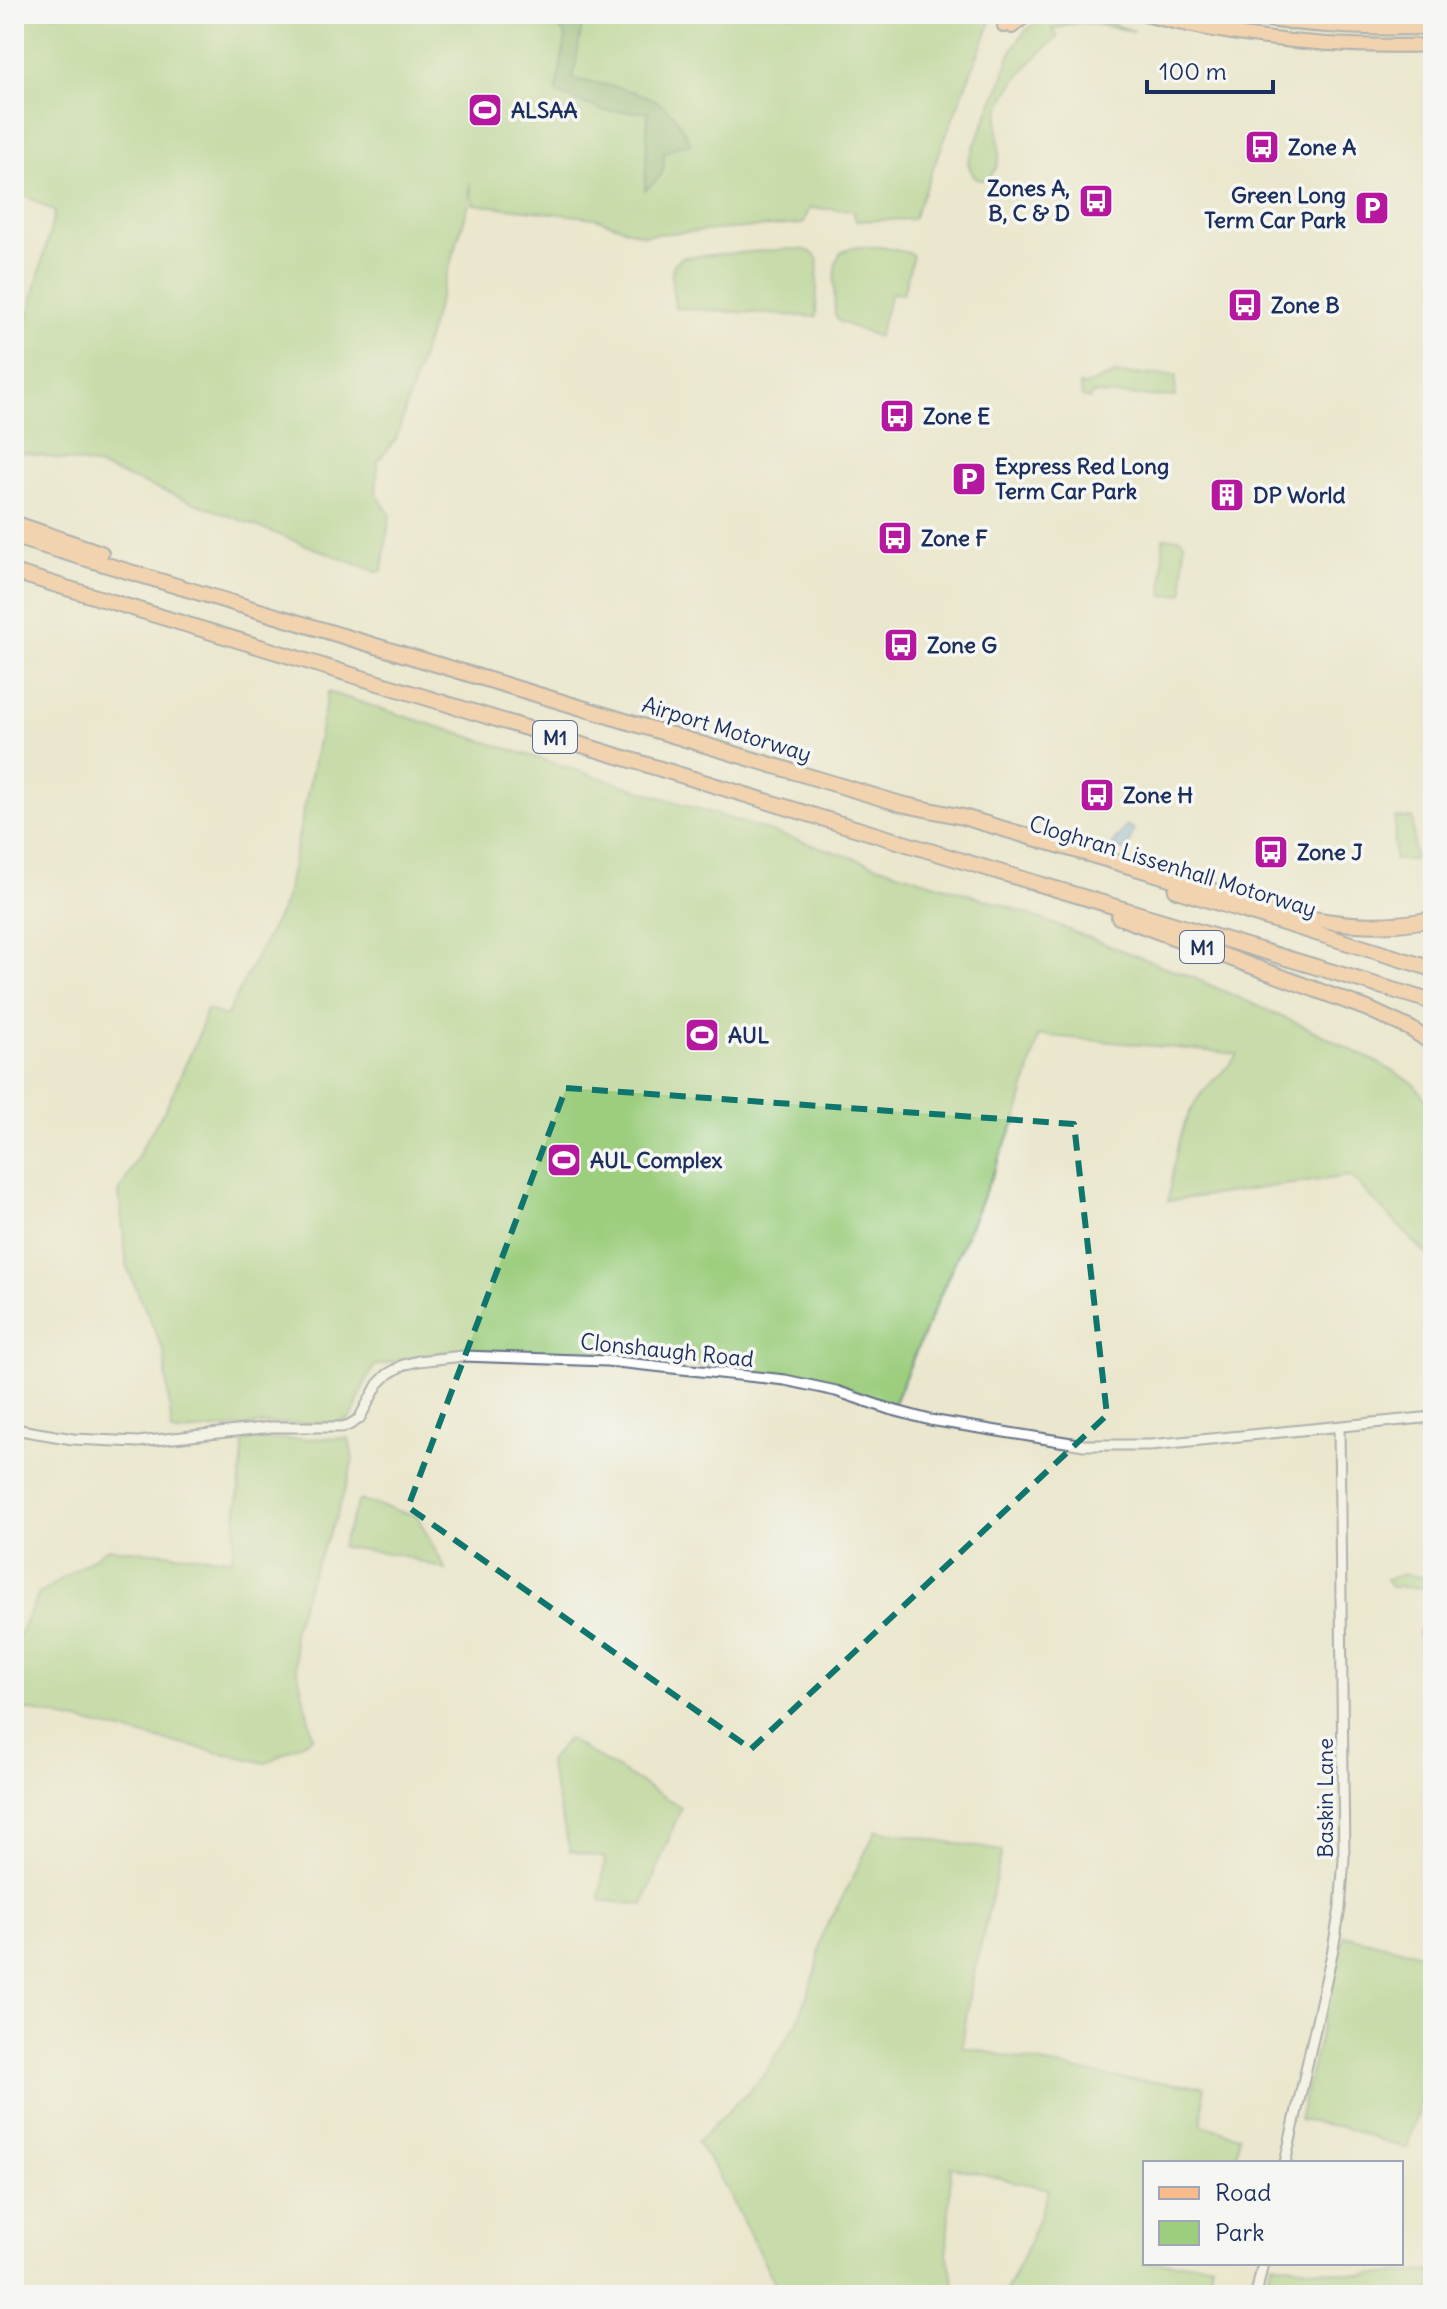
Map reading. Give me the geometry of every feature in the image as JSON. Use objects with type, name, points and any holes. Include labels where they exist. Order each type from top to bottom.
[{"type":"highway","name":"M1","points":[[14,523],[321,628]]},
{"type":"highway","name":"Airport Motorway","points":[[14,537],[901,804],[963,817],[1298,916],[1331,923],[1374,926],[1433,919]]},
{"type":"highway","name":"M1","points":[[14,572],[1433,1002]]},
{"type":"highway","name":"Cloghran Lissenhall Motorway","points":[[901,804],[1433,969]]},
{"type":"highway","name":"M1","points":[[966,862],[1368,1009],[1411,1029],[1433,1044]]},
{"type":"main road","points":[[1007,23],[1028,14]]},
{"type":"main road","points":[[1140,14],[1220,31],[1303,43],[1388,47],[1433,45]]},
{"type":"main road","points":[[1221,14],[1327,27],[1433,27]]},
{"type":"street","name":"Clonshaugh Road","points":[[14,1429],[73,1439],[138,1442],[272,1427],[343,1427],[359,1419],[378,1384],[403,1365],[463,1356],[592,1359],[785,1380],[836,1391],[930,1420],[1084,1445],[1150,1445],[1433,1417]]},
{"type":"street","name":"Baskin Lane","points":[[1285,2161],[1340,1908],[1344,1859],[1339,1427]]},
{"type":"street","points":[[1256,2295],[1263,2265]]},
{"type":"highlighted area","points":[[566,1088],[1074,1124],[1107,1415],[751,1749],[408,1507]]},
{"type":"green space","points":[[22,14],[994,14],[913,219],[856,221],[853,210],[810,208],[803,224],[643,235],[595,218],[473,204],[470,182],[469,204],[396,439],[378,461],[376,494],[390,514],[382,571],[377,572],[95,465],[14,451],[14,371],[55,212],[14,189],[14,49]]},
{"type":"green space","points":[[548,14],[584,14],[573,79],[624,89],[650,98],[670,111],[684,131],[691,144],[664,153],[661,175],[645,190],[648,112],[604,111],[556,93],[566,36]]},
{"type":"green space","points":[[1053,14],[1081,14],[1134,31],[1081,22],[1053,29],[1058,37],[1030,63],[1013,84],[1001,107],[996,168],[988,178],[976,178],[968,161],[1014,46],[1034,24]]},
{"type":"green space","points":[[856,247],[881,247],[913,256],[903,294],[891,293],[878,337],[838,321],[834,281],[836,263],[842,252]]},
{"type":"green space","points":[[788,249],[808,251],[818,259],[816,317],[675,308],[672,272],[684,257]]},
{"type":"green space","points":[[1115,374],[1176,375],[1175,397],[1092,394],[1089,399],[1082,397],[1080,385],[1085,386]]},
{"type":"green space","points":[[1163,538],[1180,538],[1184,542],[1184,591],[1181,594],[1163,596]]},
{"type":"green space","name":"AUL","points":[[328,692],[1006,906],[1194,978],[1306,1027],[1382,1065],[1413,1083],[1433,1109],[1433,1261],[1350,1176],[1168,1201],[1178,1143],[1188,1115],[1204,1090],[1238,1054],[1039,1035],[1018,1115],[893,1405],[819,1379],[769,1376],[745,1368],[672,1362],[665,1350],[651,1346],[631,1361],[471,1350],[441,1352],[375,1366],[349,1419],[172,1432],[164,1351],[127,1268],[119,1193],[167,1106],[199,1034],[206,1009],[226,1016],[285,902]]},
{"type":"green space","points":[[1395,818],[1413,818],[1414,860],[1394,860]]},
{"type":"green space","points":[[349,1438],[353,1461],[348,1480],[293,1632],[296,1665],[313,1737],[266,1763],[14,1707],[14,1645],[39,1594],[108,1548],[232,1559],[244,1440]]},
{"type":"green space","points":[[359,1500],[417,1516],[446,1570],[397,1554],[341,1547]]},
{"type":"green space","points":[[1405,1574],[1433,1579],[1433,1588],[1391,1587],[1386,1579]]},
{"type":"green space","points":[[1418,1632],[1433,1633],[1433,1683],[1425,1684]]},
{"type":"green space","points":[[567,1739],[681,1807],[643,1905],[600,1900],[605,1858],[570,1851],[548,1762]]},
{"type":"green space","points":[[876,1830],[1002,1851],[969,1996],[962,2047],[1111,2077],[1204,2087],[1202,2125],[1239,2136],[1235,2161],[1143,2161],[1143,2265],[1212,2265],[1210,2276],[1246,2295],[1004,2295],[1029,2243],[1049,2189],[951,2167],[947,2253],[957,2295],[781,2295],[719,2175],[697,2142],[763,2077],[797,2023],[817,1968],[822,1934]]},
{"type":"green space","points":[[1344,1935],[1433,1957],[1433,2056],[1407,2149],[1342,2127],[1299,2120]]},
{"type":"green space","points":[[1271,2265],[1362,2275],[1433,2271],[1433,2295],[1265,2295]]},
{"type":"water","points":[[1127,825],[1134,829],[1127,852],[1112,844]]},
{"type":"place","name":"ALSAA","points":[[485,110]]},
{"type":"place","name":"Zone A","points":[[1262,147]]},
{"type":"place","name":"Zones A, B, C & D","points":[[1096,201]]},
{"type":"place","name":"Green Long Term Car Park","points":[[1372,208]]},
{"type":"place","name":"Zone B","points":[[1245,305]]},
{"type":"place","name":"Zone E","points":[[897,416]]},
{"type":"place","name":"Express Red Long Term Car Park","points":[[969,479]]},
{"type":"place","name":"DP World","points":[[1227,495]]},
{"type":"place","name":"Zone F","points":[[895,538]]},
{"type":"place","name":"Zone G","points":[[901,645]]},
{"type":"place","name":"Zone H","points":[[1097,795]]},
{"type":"place","name":"Zone J","points":[[1271,852]]},
{"type":"place","name":"AUL","points":[[702,1035]]},
{"type":"place","name":"AUL Complex","points":[[564,1160]]}]
